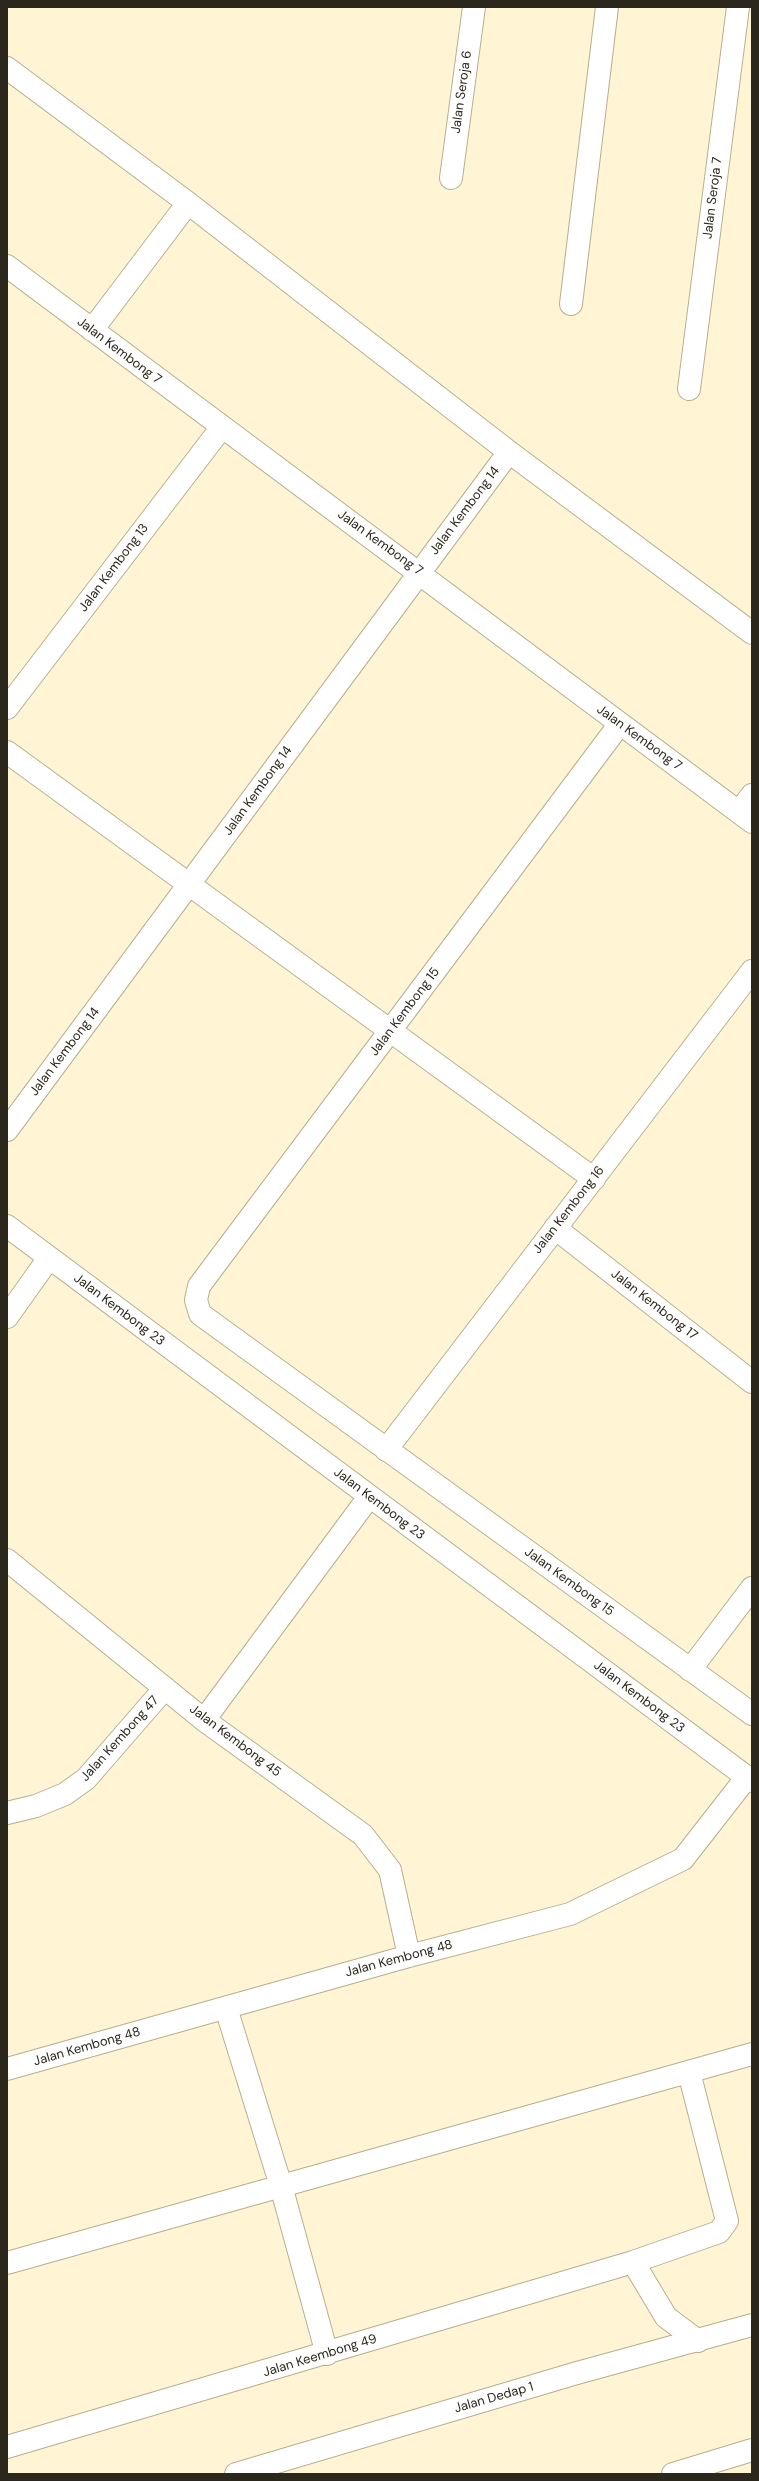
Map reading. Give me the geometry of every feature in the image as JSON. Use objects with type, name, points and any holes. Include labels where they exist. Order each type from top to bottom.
[{"type":"street","name":"Jalan Seroja 6","points":[[451,178],[474,7]]},
{"type":"street","points":[[571,304],[607,7]]},
{"type":"street","name":"Jalan Seroja 7","points":[[689,389],[738,7]]},
{"type":"street","points":[[7,68],[188,203],[509,452],[752,633]]},
{"type":"street","points":[[92,330],[188,203]]},
{"type":"street","name":"Jalan Kembong 7","points":[[7,266],[419,572],[619,725],[746,817]]},
{"type":"street","name":"Jalan Kembong 13","points":[[7,708],[222,427]]},
{"type":"street","name":"Jalan Kembong 14","points":[[7,1130],[509,452]]},
{"type":"street","name":"Jalan Kembong 15","points":[[619,725],[200,1286],[196,1300],[200,1314],[752,1714]]},
{"type":"street","points":[[7,752],[594,1179]]},
{"type":"street","points":[[746,817],[752,795]]},
{"type":"street","name":"Jalan Kembong 16","points":[[386,1450],[752,971]]},
{"type":"street","name":"Jalan Kembong 23","points":[[7,1226],[749,1779]]},
{"type":"street","name":"Jalan Kembong 17","points":[[555,1228],[752,1382]]},
{"type":"street","points":[[7,1317],[50,1258]]},
{"type":"street","points":[[204,1720],[369,1497]]},
{"type":"street","name":"Jalan Kembong 45","points":[[7,1560],[204,1720],[363,1835],[390,1870],[409,1956]]},
{"type":"street","points":[[690,1670],[752,1588]]},
{"type":"street","name":"Jalan Kembong 47","points":[[7,1813],[36,1806],[65,1794],[86,1779],[165,1688]]},
{"type":"street","name":"Jalan Kembong 48","points":[[7,2069],[409,1956],[570,1914],[683,1859],[749,1779]]},
{"type":"street","points":[[226,2008],[281,2186],[327,2354]]},
{"type":"street","points":[[7,2263],[752,2054]]},
{"type":"street","name":"Jalan Keembong 49","points":[[7,2447],[327,2354],[633,2262],[719,2232],[727,2221],[689,2072]]},
{"type":"street","points":[[633,2262],[666,2317],[698,2341]]},
{"type":"street","name":"Jalan Dedap 1","points":[[236,2474],[577,2373],[752,2325]]},
{"type":"street","points":[[687,2472],[752,2450]]}]
